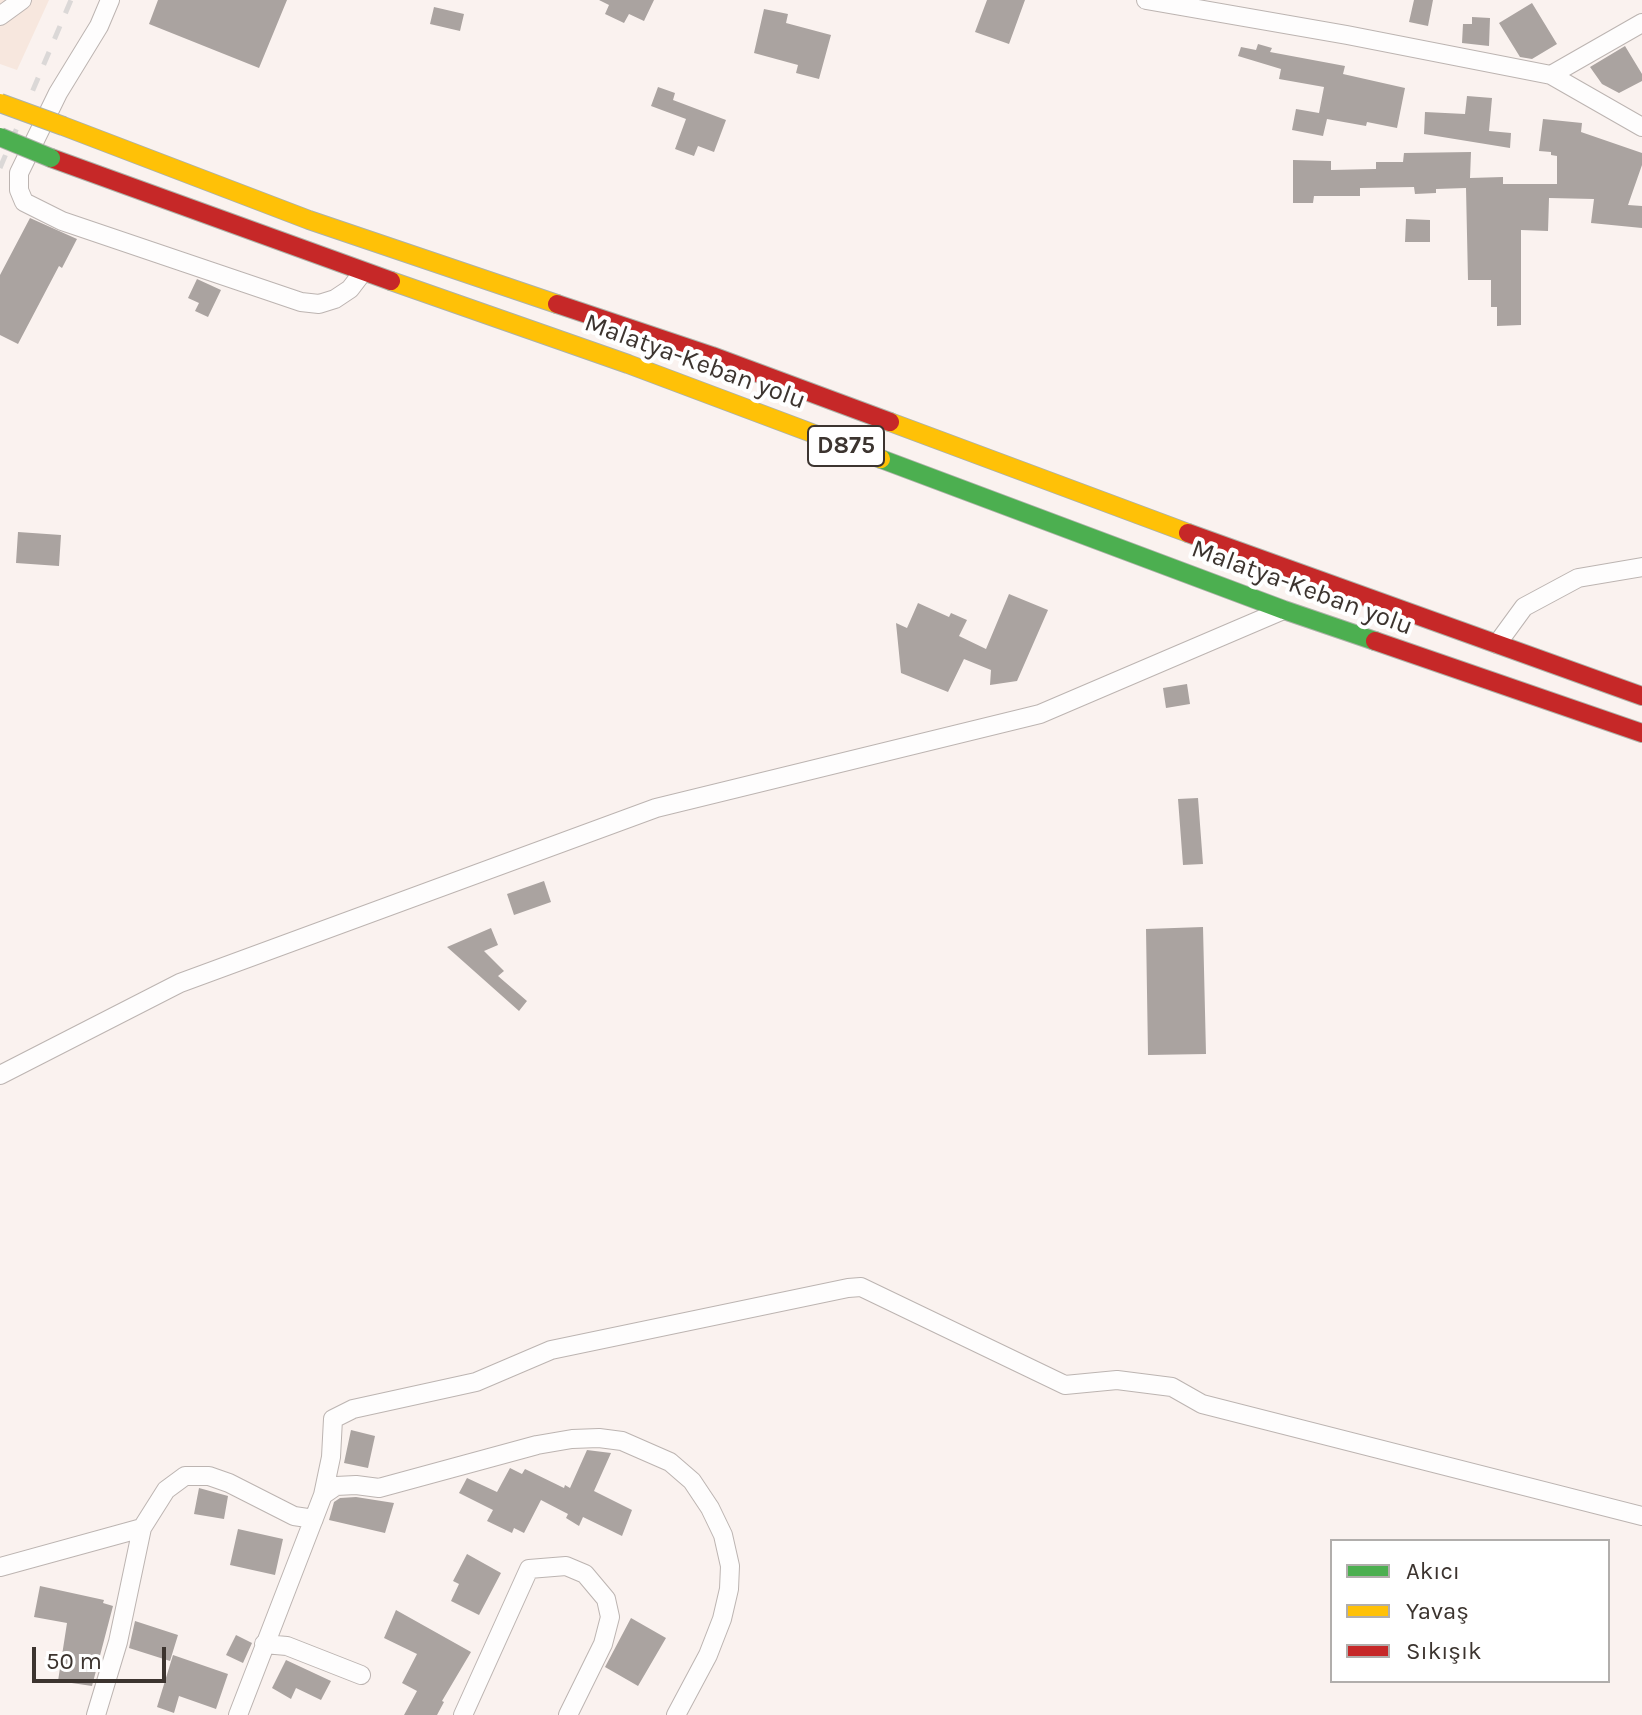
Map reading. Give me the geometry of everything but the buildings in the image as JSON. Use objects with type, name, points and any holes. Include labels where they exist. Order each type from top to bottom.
[{"type":"highway","name":"Malatya-Keban yolu","points":[[0,103],[309,220],[712,356],[1319,582],[1642,696]]},
{"type":"highway","name":"Malatya-Keban yolu","points":[[0,137],[363,272],[628,364],[1284,610],[1642,733]]},
{"type":"street","points":[[0,16],[22,0]]},
{"type":"street","points":[[110,0],[99,26],[58,93],[19,173],[19,190],[24,202],[62,221],[301,302],[319,304],[335,299],[350,289],[363,272]]},
{"type":"street","points":[[1146,0],[1551,75],[1642,127]]},
{"type":"street","points":[[1551,75],[1642,23]]},
{"type":"street","points":[[1497,644],[1524,607],[1578,578],[1642,567]]},
{"type":"street","points":[[0,1075],[180,983],[656,808],[1040,714],[1284,610]]},
{"type":"street","points":[[238,1715],[323,1495],[331,1457],[333,1419],[353,1409],[476,1382],[551,1350],[861,1287],[1065,1385],[1117,1380],[1172,1387],[1202,1404],[1642,1516]]},
{"type":"street","points":[[323,1495],[336,1486],[379,1488],[537,1445],[572,1439],[622,1441],[670,1462],[692,1481],[710,1508],[723,1535],[730,1566],[729,1589],[722,1619],[708,1655],[676,1715]]},
{"type":"street","points":[[96,1715],[118,1642],[142,1528],[166,1490],[185,1476],[209,1476],[294,1516],[314,1519]]},
{"type":"street","points":[[0,1567],[142,1528]]},
{"type":"street","points":[[463,1715],[529,1569],[566,1566],[585,1574],[606,1599],[610,1617],[603,1644],[568,1715]]},
{"type":"street","points":[[264,1644],[287,1646],[361,1675]]},
{"type":"shaded area","points":[[0,0],[49,0],[17,70],[0,64]]},
{"type":"railway","points":[[0,168],[71,0]]},
{"type":"traffic: fast","points":[[0,137],[51,158]]},
{"type":"traffic: fast","points":[[881,459],[1375,641]]},
{"type":"traffic: slow","points":[[0,103],[63,126]]},
{"type":"traffic: slow","points":[[63,126],[309,220],[557,304]]},
{"type":"traffic: slow","points":[[391,281],[628,364],[881,459]]},
{"type":"traffic: slow","points":[[890,422],[1188,533]]},
{"type":"traffic: jam","points":[[51,158],[391,281]]},
{"type":"traffic: jam","points":[[557,304],[712,356],[890,422]]},
{"type":"traffic: jam","points":[[1188,533],[1642,696]]},
{"type":"traffic: jam","points":[[1375,641],[1642,733]]}]
